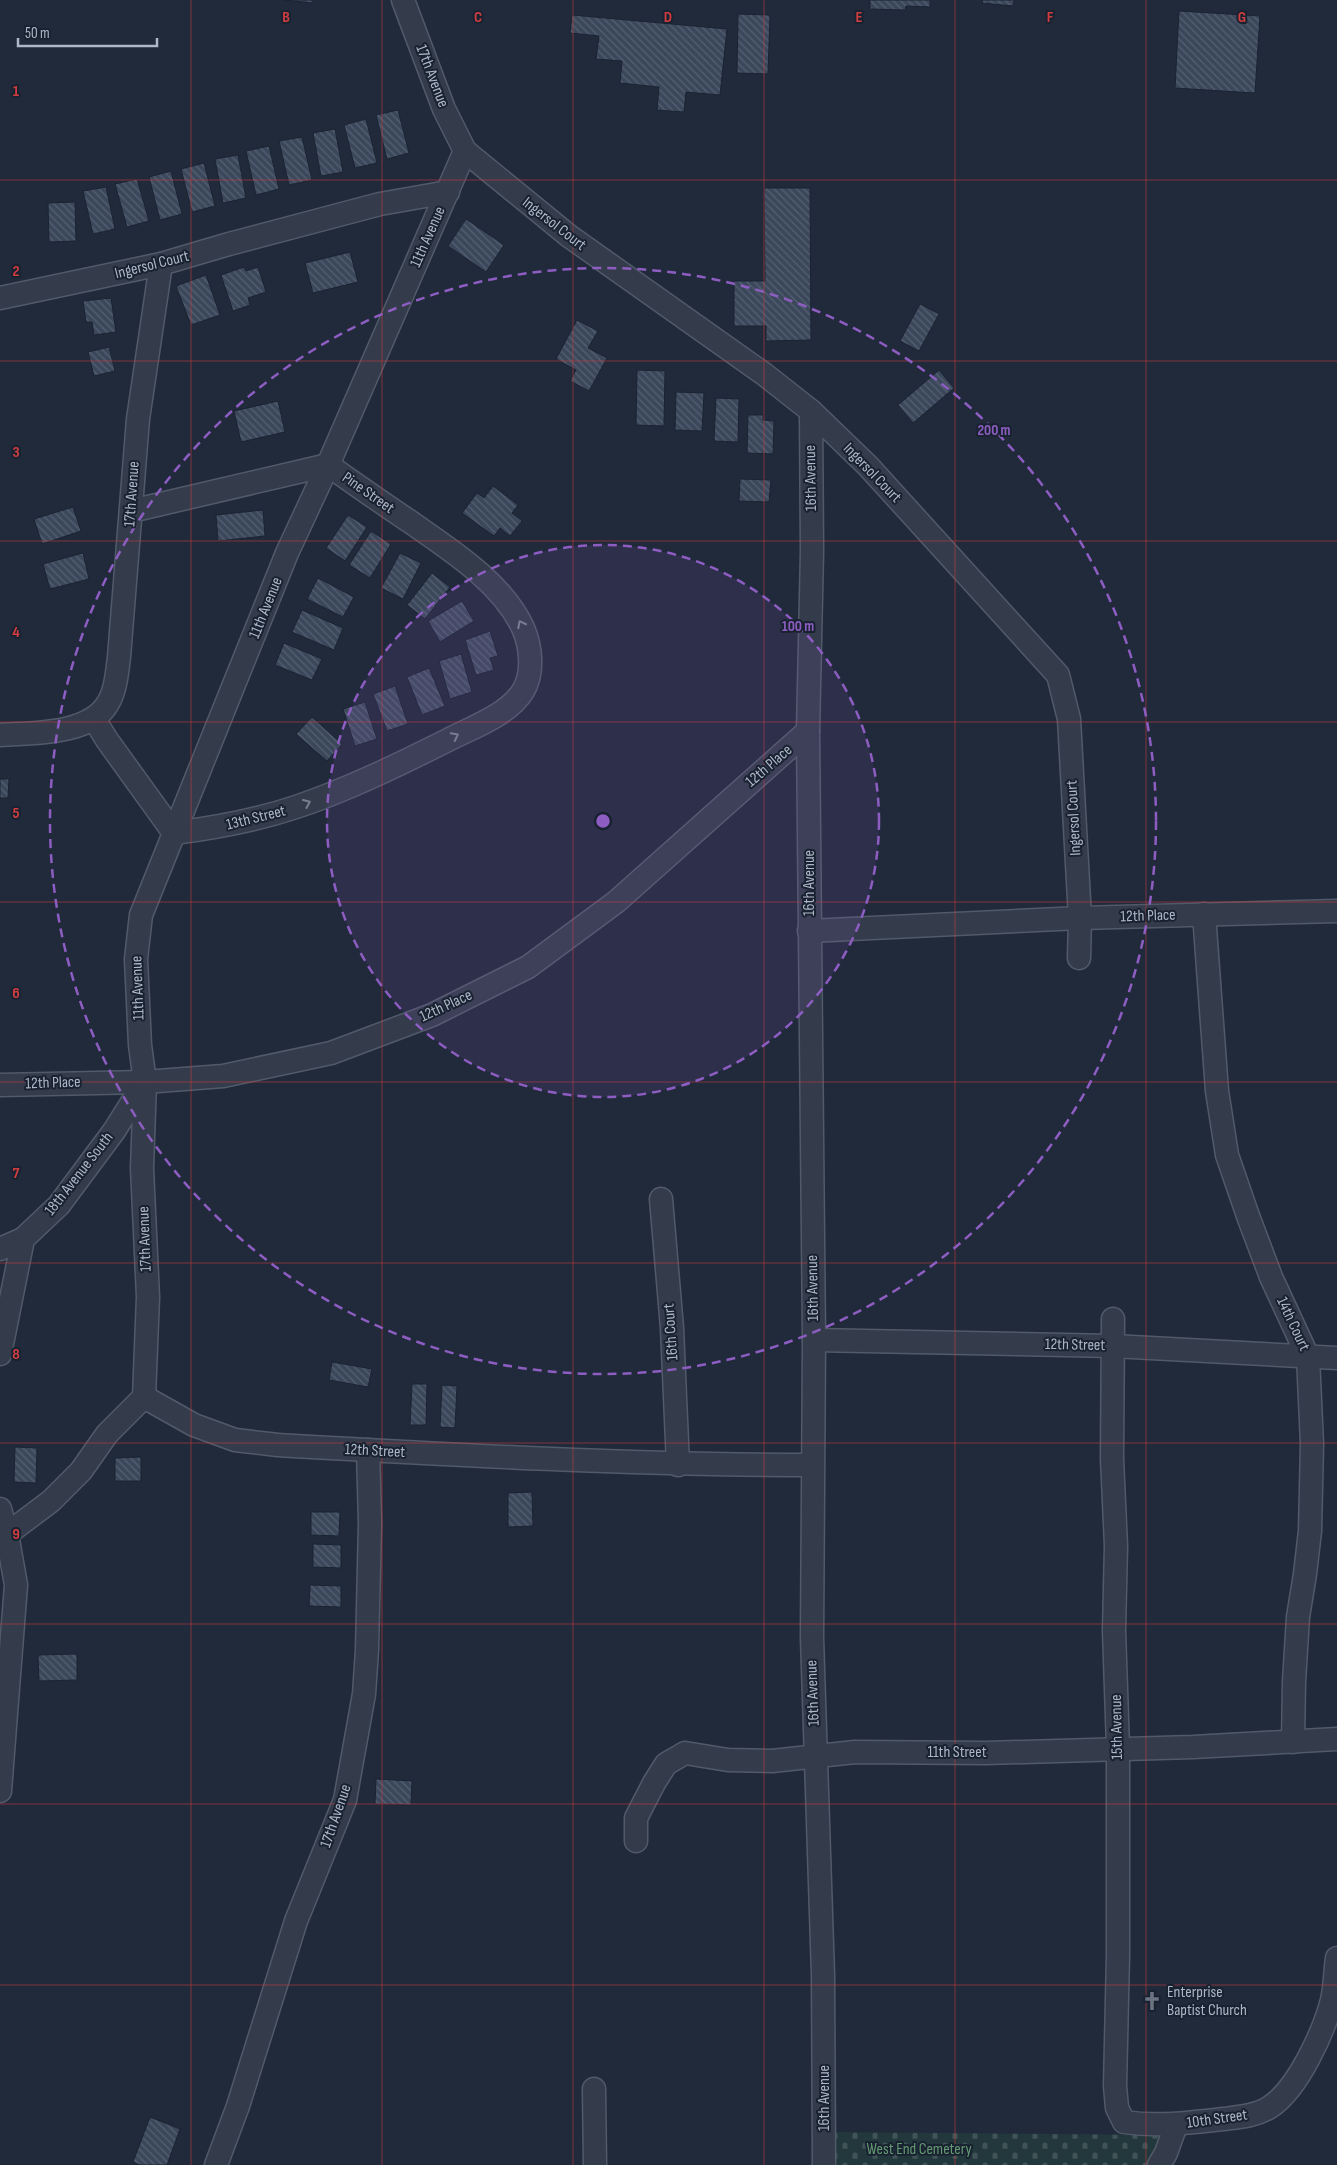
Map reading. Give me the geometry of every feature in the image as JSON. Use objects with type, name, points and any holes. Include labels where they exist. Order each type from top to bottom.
[{"type":"street","name":"17th Avenue","points":[[403,0],[444,109],[465,151]]},
{"type":"street","name":"11th Avenue","points":[[145,1082],[140,1045],[136,959],[141,915],[287,553],[328,465],[465,151]]},
{"type":"street","name":"Ingersol Court","points":[[465,151],[569,236],[764,374],[810,410],[868,466],[1058,675],[1069,718],[1080,918]]},
{"type":"street","name":"Ingersol Court","points":[[0,298],[161,264],[336,215],[380,204],[448,192]]},
{"type":"street","name":"17th Avenue","points":[[94,718],[108,703],[115,681],[119,657],[138,420],[161,264]]},
{"type":"street","name":"16th Avenue","points":[[810,410],[812,552],[808,731],[814,1340],[812,1638],[823,1975],[824,2165]]},
{"type":"street","name":"Pine Street","points":[[132,511],[328,465],[453,552],[502,595],[524,630],[530,650],[530,671]]},
{"type":"street","name":"13th Street","points":[[174,832],[214,828],[296,807],[395,766],[493,717],[510,705],[523,690],[530,671]]},
{"type":"street","points":[[0,735],[50,732],[71,728],[94,718],[107,740],[174,832]]},
{"type":"street","name":"12th Place","points":[[0,1085],[145,1082],[223,1076],[331,1053],[432,1014],[528,967],[616,902],[808,731]]},
{"type":"street","name":"12th Place","points":[[810,931],[1080,918],[1337,911]]},
{"type":"street","name":"14th Court","points":[[1204,914],[1217,1092],[1227,1155],[1271,1277],[1308,1357],[1312,1444],[1310,1531],[1298,1617],[1293,1742]]},
{"type":"street","points":[[1079,958],[1080,918]]},
{"type":"street","name":"17th Avenue","points":[[144,1397],[148,1297],[142,1168],[145,1082]]},
{"type":"street","name":"18th Avenue South","points":[[0,1249],[23,1238],[59,1205],[114,1131],[145,1082]]},
{"type":"street","name":"16th Court","points":[[661,1199],[672,1328],[678,1465]]},
{"type":"street","points":[[0,1354],[23,1238]]},
{"type":"street","points":[[1113,1319],[1113,1346]]},
{"type":"street","name":"12th Street","points":[[814,1340],[1113,1346],[1337,1358]]},
{"type":"street","name":"15th Avenue","points":[[1113,1346],[1112,1460],[1116,1546],[1114,1630],[1118,1748],[1116,2108],[1124,2122],[1147,2125],[1176,2125]]},
{"type":"street","points":[[7,1534],[51,1501],[81,1470],[107,1434],[144,1397]]},
{"type":"street","name":"12th Street","points":[[144,1397],[194,1425],[235,1440],[278,1445],[678,1465],[812,1465]]},
{"type":"street","name":"17th Avenue","points":[[216,2165],[238,2106],[296,1921],[345,1800],[364,1694],[367,1650],[370,1523],[368,1450]]},
{"type":"street","points":[[0,1509],[7,1534],[16,1584],[0,1791]]},
{"type":"street","name":"11th Street","points":[[636,1841],[636,1818],[654,1783],[666,1764],[685,1753],[728,1760],[772,1761],[855,1752],[986,1753],[1337,1739]]},
{"type":"street","name":"10th Street","points":[[1159,2165],[1166,2153],[1176,2125],[1251,2115],[1270,2107],[1286,2093],[1318,2039],[1332,2000],[1337,1958]]},
{"type":"street","points":[[594,2089],[595,2165]]},
{"type":"green space","name":"West End Cemetery","points":[[834,2132],[1157,2135],[1171,2165],[835,2165]]},
{"type":"building","points":[[284,0],[313,0],[313,3]]},
{"type":"building","points":[[870,0],[930,0],[930,7],[906,6],[905,10],[870,9]]},
{"type":"building","points":[[983,0],[1014,0],[1013,6],[982,3]]},
{"type":"building","points":[[1179,11],[1260,16],[1255,93],[1175,88]]},
{"type":"building","points":[[738,14],[770,15],[768,74],[737,73]]},
{"type":"building","points":[[572,15],[727,29],[720,95],[686,92],[684,112],[657,110],[659,87],[620,83],[622,61],[596,59],[599,36],[570,33]]},
{"type":"building","points":[[398,110],[409,153],[387,159],[376,115]]},
{"type":"building","points":[[366,119],[377,163],[355,168],[344,125]]},
{"type":"building","points":[[335,129],[343,172],[321,176],[313,133]]},
{"type":"building","points":[[302,137],[312,180],[289,185],[279,141]]},
{"type":"building","points":[[269,146],[279,189],[256,195],[246,151]]},
{"type":"building","points":[[238,155],[246,198],[223,203],[215,159]]},
{"type":"building","points":[[204,163],[215,206],[192,212],[181,169]]},
{"type":"building","points":[[171,171],[182,214],[160,220],[149,177]]},
{"type":"building","points":[[137,179],[149,221],[127,227],[115,184]]},
{"type":"building","points":[[106,187],[115,229],[93,234],[83,191]]},
{"type":"building","points":[[764,188],[810,188],[811,340],[766,341],[766,326],[734,326],[734,281],[765,281]]},
{"type":"building","points":[[75,202],[76,241],[49,242],[48,203]]},
{"type":"building","points":[[466,219],[504,245],[486,272],[448,246]]},
{"type":"building","points":[[350,252],[358,282],[313,293],[305,263]]},
{"type":"building","points":[[244,267],[246,271],[258,267],[266,292],[248,298],[250,305],[233,311],[221,275]]},
{"type":"building","points":[[206,275],[220,315],[191,325],[176,286]]},
{"type":"building","points":[[111,298],[116,332],[94,335],[92,322],[86,322],[83,301]]},
{"type":"building","points":[[920,304],[939,314],[919,351],[900,341]]},
{"type":"building","points":[[577,320],[598,331],[588,348],[607,358],[589,391],[570,381],[576,370],[556,359]]},
{"type":"building","points":[[109,347],[115,371],[94,376],[88,352]]},
{"type":"building","points":[[637,370],[665,371],[664,426],[636,425]]},
{"type":"building","points":[[939,370],[954,388],[913,423],[898,405]]},
{"type":"building","points":[[676,392],[704,393],[702,431],[675,430]]},
{"type":"building","points":[[716,398],[739,399],[738,442],[714,441]]},
{"type":"building","points":[[278,401],[285,432],[241,442],[234,411]]},
{"type":"building","points":[[748,415],[763,415],[763,420],[774,421],[773,454],[747,453]]},
{"type":"building","points":[[740,479],[771,480],[769,502],[739,501]]},
{"type":"building","points":[[493,486],[518,505],[512,513],[522,521],[510,536],[500,528],[494,536],[462,513],[477,493],[484,498]]},
{"type":"building","points":[[73,507],[81,531],[42,544],[34,519]]},
{"type":"building","points":[[263,510],[265,536],[218,541],[216,515]]},
{"type":"building","points":[[348,515],[367,527],[345,561],[326,548]]},
{"type":"building","points":[[371,531],[391,544],[370,578],[349,565]]},
{"type":"building","points":[[83,553],[89,579],[50,589],[43,564]]},
{"type":"building","points":[[400,553],[421,563],[403,599],[381,588]]},
{"type":"building","points":[[432,573],[450,587],[425,619],[407,605]]},
{"type":"building","points":[[318,578],[354,597],[343,617],[307,599]]},
{"type":"building","points":[[462,601],[474,621],[440,642],[428,621]]},
{"type":"building","points":[[302,610],[343,628],[334,650],[292,632]]},
{"type":"building","points":[[490,631],[498,656],[490,658],[494,670],[476,675],[465,640]]},
{"type":"building","points":[[284,643],[322,659],[312,680],[275,665]]},
{"type":"building","points":[[461,654],[472,692],[450,699],[439,661]]},
{"type":"building","points":[[429,668],[445,706],[422,715],[407,677]]},
{"type":"building","points":[[395,686],[408,724],[387,731],[373,694]]},
{"type":"building","points":[[365,702],[377,739],[355,746],[343,709]]},
{"type":"building","points":[[312,717],[342,744],[327,761],[296,734]]},
{"type":"building","points":[[0,779],[9,779],[8,798],[0,798]]},
{"type":"building","points":[[332,1362],[372,1369],[368,1387],[329,1380]]},
{"type":"building","points":[[412,1384],[427,1384],[426,1425],[410,1425]]},
{"type":"building","points":[[442,1385],[457,1386],[455,1428],[440,1427]]},
{"type":"building","points":[[15,1447],[37,1448],[36,1483],[14,1482]]},
{"type":"building","points":[[141,1457],[141,1481],[115,1481],[115,1458]]},
{"type":"building","points":[[532,1492],[533,1526],[508,1527],[508,1493]]},
{"type":"building","points":[[311,1512],[340,1512],[339,1536],[311,1535]]},
{"type":"building","points":[[313,1544],[341,1545],[341,1568],[313,1567]]},
{"type":"building","points":[[310,1585],[341,1586],[341,1607],[309,1606]]},
{"type":"building","points":[[77,1654],[77,1680],[39,1681],[38,1655]]},
{"type":"building","points":[[376,1779],[412,1781],[411,1805],[375,1804]]},
{"type":"building","points":[[150,2117],[180,2129],[167,2165],[140,2165],[133,2162]]},
{"type":"place","name":"Enterprise Baptist Church","points":[[1152,2001]]}]
